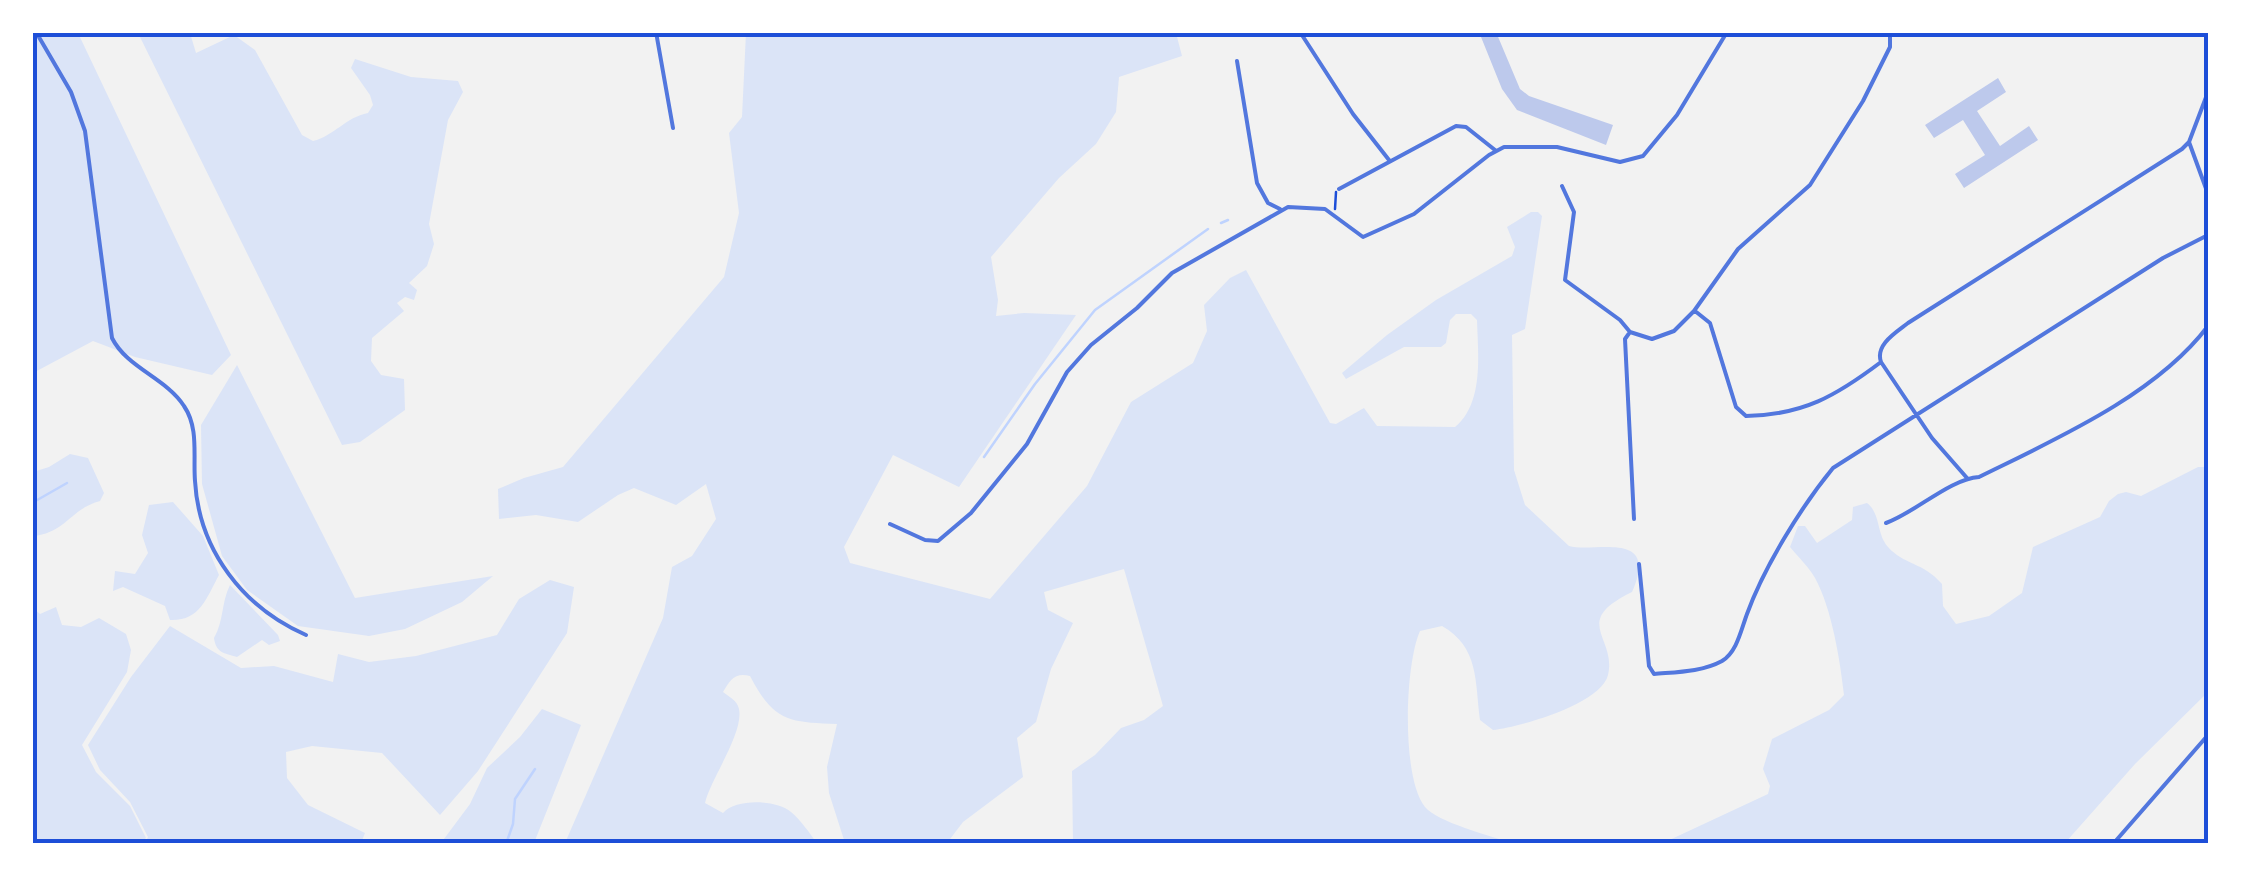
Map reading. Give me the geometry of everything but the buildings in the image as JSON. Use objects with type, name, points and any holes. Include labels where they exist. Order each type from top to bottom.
[{"type":"street","points":[[36,32],[71,92],[86,131],[112,338],[125,355],[176,396],[190,417],[196,494],[213,548],[232,580],[275,620],[306,636]]},
{"type":"street","points":[[656,32],[673,128]]},
{"type":"street","points":[[1300,32],[1388,160]]},
{"type":"street","points":[[890,524],[925,540],[938,541],[971,513],[1028,444],[1066,372],[1091,345],[1172,273],[1248,232],[1280,209],[1314,206],[1336,216],[1363,238],[1414,214],[1496,151],[1517,146],[1557,147],[1620,162],[1643,156],[1677,115],[1727,32]]},
{"type":"street","points":[[1562,186],[1574,212],[1565,280],[1620,320],[1630,332],[1662,338],[1694,311],[1738,248],[1810,184],[1863,101],[1890,46],[1890,32]]},
{"type":"street","points":[[1236,62],[1257,182],[1268,203],[1280,209]]},
{"type":"street","points":[[1966,478],[1916,415],[1881,362],[1881,346],[1908,323],[2182,150],[2189,142],[2208,92]]},
{"type":"street","points":[[1339,189],[1456,126],[1466,127],[1496,151]]},
{"type":"street","points":[[2189,142],[2208,194]]},
{"type":"street","points":[[1639,564],[1649,666],[1654,674],[1692,670],[1724,660],[1740,639],[1748,611],[1788,537],[1833,468],[2163,258],[2208,235]]},
{"type":"street","points":[[1694,311],[1710,322],[1736,407],[1746,416],[1822,402],[1881,362]]},
{"type":"street","points":[[1886,523],[1966,478],[1979,477],[2058,438],[2118,403],[2174,362],[2208,326]]},
{"type":"street","points":[[1630,332],[1625,339],[1634,519]]},
{"type":"street","points":[[2112,844],[2208,735]]},
{"type":"path","points":[[1336,216],[1334,198],[1339,189]]},
{"type":"shaded area","points":[[33,33],[78,33],[231,355],[212,375],[135,357],[93,341],[33,373]]},
{"type":"shaded area","points":[[138,33],[190,33],[196,53],[234,35],[255,50],[302,135],[313,141],[368,113],[373,105],[351,68],[355,59],[411,77],[458,81],[463,92],[448,120],[429,224],[434,244],[427,266],[409,283],[417,290],[414,300],[405,297],[397,303],[404,311],[372,338],[371,361],[381,375],[404,379],[405,410],[360,442],[342,445]]},
{"type":"shaded area","points":[[746,33],[1176,33],[1182,56],[1119,77],[1116,112],[1096,144],[1059,178],[991,257],[998,300],[996,316],[1076,315],[959,487],[893,455],[844,547],[850,563],[990,599],[1087,486],[1131,402],[1193,363],[1207,331],[1204,305],[1230,278],[1246,270],[1330,423],[1336,424],[1364,408],[1377,426],[1455,427],[1471,405],[1477,378],[1477,320],[1471,314],[1456,314],[1450,320],[1446,343],[1441,347],[1404,347],[1346,379],[1342,373],[1436,300],[1512,256],[1515,247],[1507,227],[1531,212],[1542,216],[1525,329],[1512,335],[1514,470],[1525,505],[1569,546],[1621,548],[1638,559],[1638,572],[1632,592],[1603,612],[1600,621],[1609,662],[1602,686],[1576,704],[1521,724],[1493,730],[1480,720],[1476,679],[1463,644],[1442,626],[1420,631],[1411,668],[1408,720],[1417,792],[1431,813],[1511,843],[1073,843],[1072,771],[1095,755],[1121,728],[1144,720],[1163,706],[1124,569],[1044,592],[1048,610],[1073,623],[1051,669],[1036,722],[1017,738],[1023,777],[963,822],[947,843],[845,843],[829,793],[827,767],[837,724],[784,716],[767,703],[750,676],[740,675],[723,692],[736,703],[739,719],[705,803],[723,813],[747,803],[776,805],[795,815],[817,843],[565,843],[663,618],[672,567],[692,556],[716,519],[706,484],[676,505],[634,488],[578,522],[536,515],[499,519],[498,489],[563,467],[724,277],[739,213],[729,133],[742,117]]},
{"type":"shaded area","points":[[237,365],[355,598],[493,576],[462,602],[405,629],[369,636],[298,626],[247,590],[222,556],[202,484],[201,425]]},
{"type":"shaded area","points":[[70,454],[88,458],[104,493],[100,501],[61,526],[33,536],[33,472]]},
{"type":"shaded area","points":[[2198,467],[2208,467],[2208,692],[2135,764],[2065,843],[1663,843],[1768,794],[1770,786],[1763,769],[1772,739],[1829,710],[1844,695],[1838,651],[1821,590],[1790,547],[1798,526],[1805,526],[1817,543],[1852,520],[1853,507],[1867,503],[1888,547],[1942,584],[1943,606],[1956,624],[1989,616],[2022,593],[2033,547],[2100,517],[2118,494],[2141,496]]},
{"type":"shaded area","points":[[173,502],[203,536],[219,575],[195,613],[170,620],[165,606],[123,587],[113,591],[115,571],[135,574],[148,553],[142,535],[149,505]]},
{"type":"shaded area","points":[[550,580],[574,587],[567,633],[478,771],[440,815],[382,753],[312,746],[286,752],[287,778],[308,805],[365,833],[361,843],[145,843],[148,837],[130,802],[100,770],[88,745],[131,677],[170,626],[241,668],[274,666],[333,682],[338,654],[369,662],[416,656],[497,635],[519,599]]},
{"type":"shaded area","points":[[230,585],[280,641],[269,645],[262,640],[237,657],[219,650],[214,638]]},
{"type":"shaded area","points":[[32,607],[40,614],[56,607],[62,625],[81,627],[99,618],[126,634],[131,650],[127,672],[82,745],[96,772],[130,806],[146,838],[141,843],[33,843]]},
{"type":"shaded area","points":[[542,709],[581,725],[534,843],[441,843],[470,804],[487,768],[520,737]]},
{"type":"waterway","points":[[1221,223],[1228,220]]},
{"type":"waterway","points":[[984,457],[1035,384],[1095,310],[1208,229]]},
{"type":"waterway","points":[[32,503],[67,483]]},
{"type":"waterway","points":[[506,844],[515,799],[535,769]]}]
